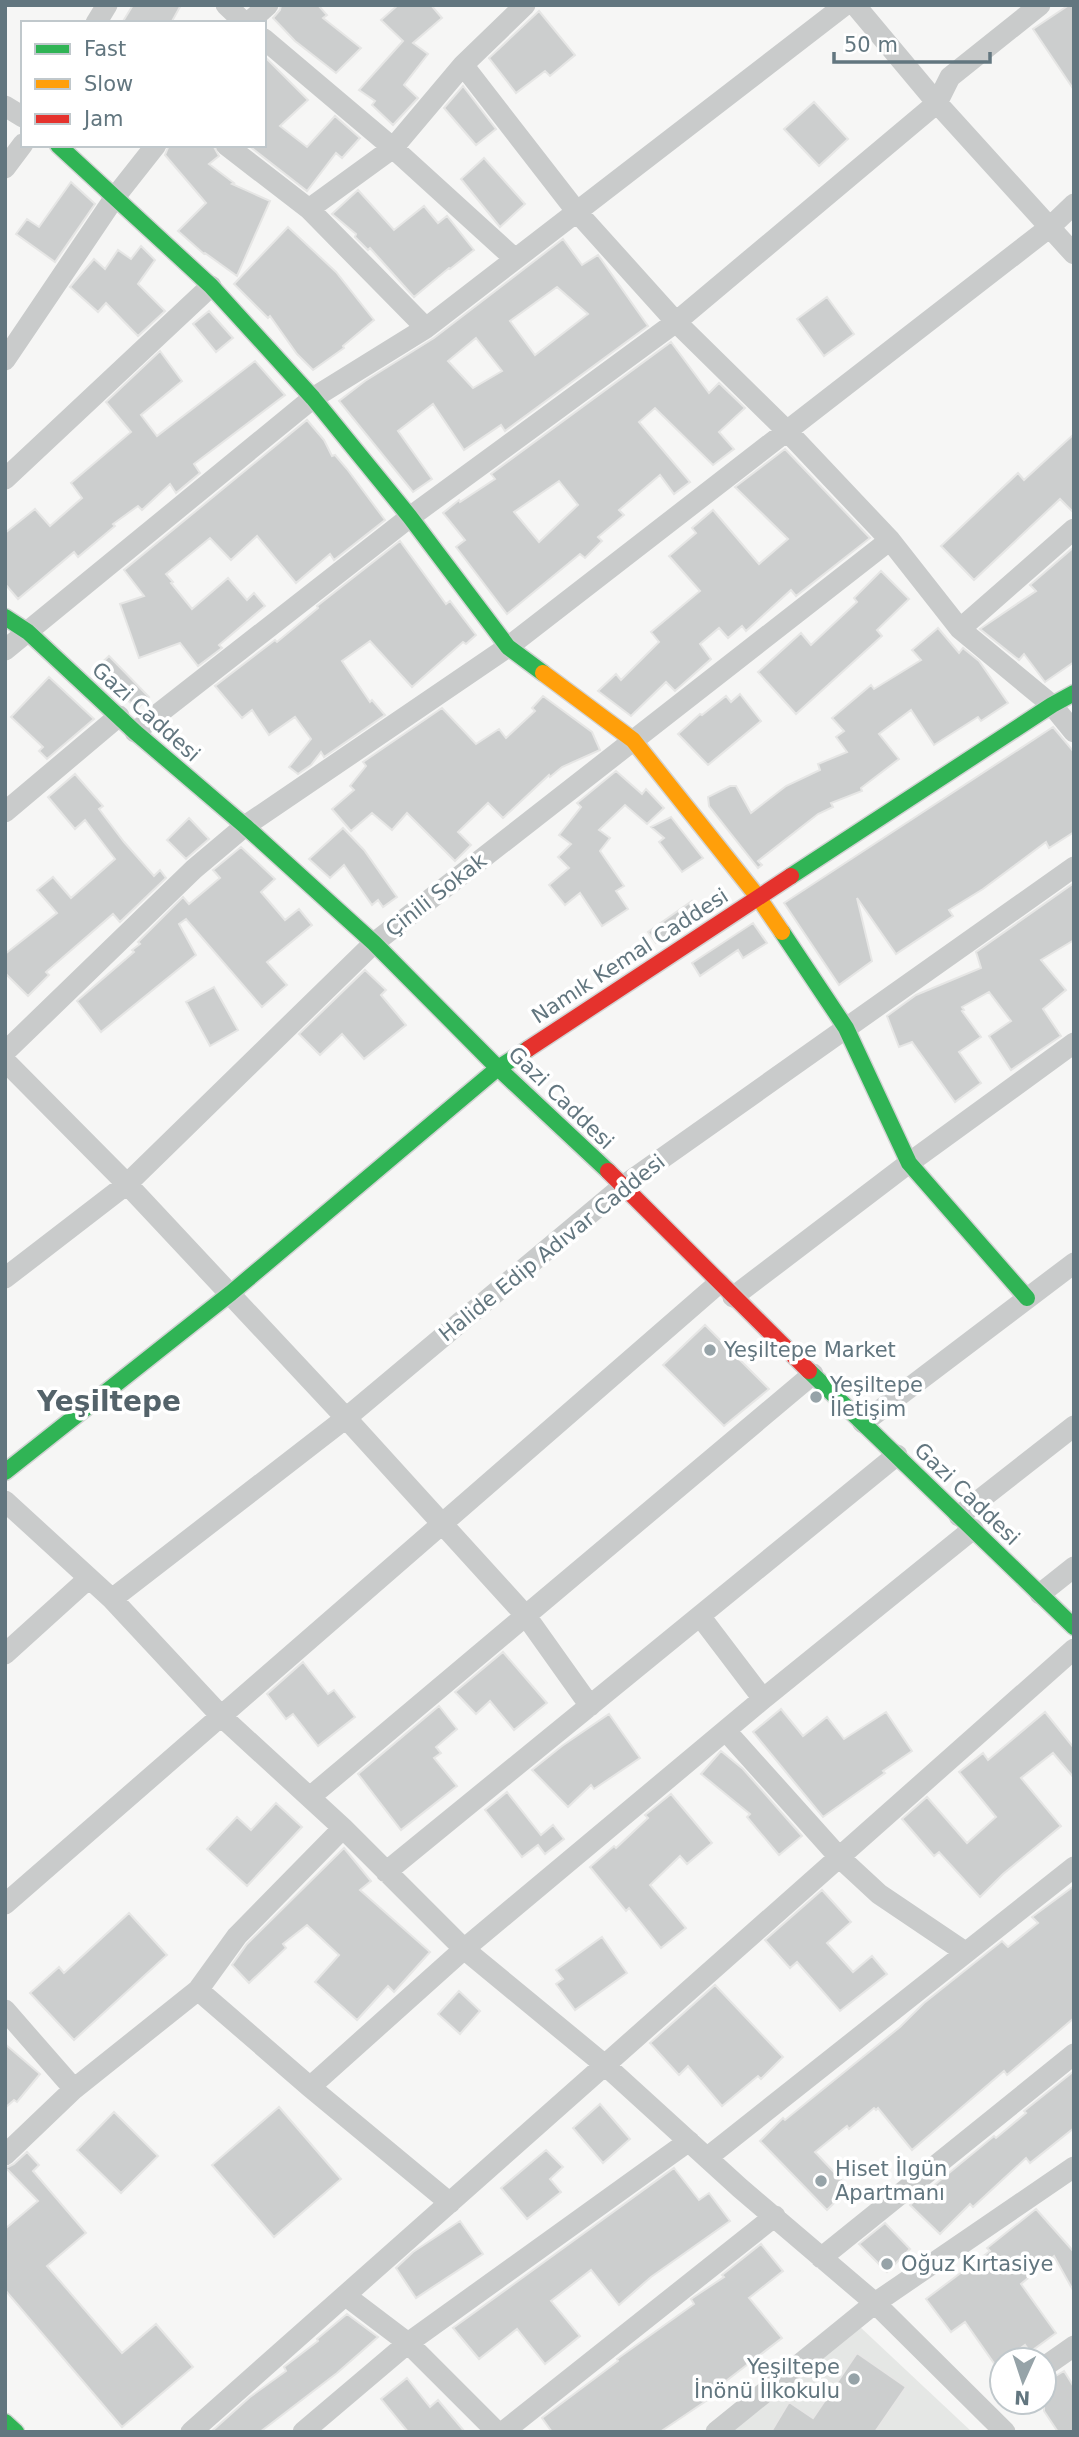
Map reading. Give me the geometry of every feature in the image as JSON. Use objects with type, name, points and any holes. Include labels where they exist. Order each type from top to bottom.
[{"type":"street","points":[[97,21],[107,5]]},
{"type":"street","points":[[226,5],[245,21]]},
{"type":"street","points":[[249,21],[268,5]]},
{"type":"street","points":[[309,209],[393,148],[463,65],[525,5]]},
{"type":"street","points":[[5,650],[313,398],[426,328],[845,5]]},
{"type":"street","points":[[855,5],[937,103],[1074,254]]},
{"type":"street","points":[[135,732],[410,517],[676,322],[937,103],[950,78],[1040,5]]},
{"type":"street","points":[[266,41],[393,148],[515,260]]},
{"type":"street","points":[[463,65],[577,212],[676,322],[787,431],[890,540],[960,629],[1052,705],[1074,732]]},
{"type":"street","points":[[5,106],[21,116]]},
{"type":"street","points":[[5,168],[21,147]]},
{"type":"street","points":[[60,147],[211,286],[313,398],[410,517],[508,647],[633,740],[758,897],[846,1028],[909,1163],[1027,1298]]},
{"type":"street","points":[[5,359],[115,197],[154,147]]},
{"type":"street","points":[[229,147],[309,209],[426,328]]},
{"type":"street","points":[[5,1052],[194,869],[245,826],[508,647],[1050,227],[1074,204]]},
{"type":"street","points":[[5,479],[211,286]]},
{"type":"street","points":[[960,629],[1074,529]]},
{"type":"street","name":"Çinili Sokak","points":[[5,1278],[127,1184],[374,943],[890,540]]},
{"type":"street","name":"Gazi Caddesi","points":[[5,617],[28,632],[135,732],[245,826],[374,943],[498,1068],[623,1186],[726,1290],[1074,1627]]},
{"type":"street","name":"Namık Kemal Caddesi","points":[[5,1472],[231,1293],[498,1068],[1074,693]]},
{"type":"street","points":[[5,812],[119,716]]},
{"type":"street","name":"Halide Edip Adıvar Caddesi","points":[[112,1599],[346,1418],[623,1186],[1074,867]]},
{"type":"street","points":[[5,1904],[442,1524],[726,1290],[909,1163],[1074,1043]]},
{"type":"street","points":[[5,1061],[231,1293],[526,1616],[590,1706]]},
{"type":"street","points":[[863,1423],[1074,1263]]},
{"type":"street","points":[[310,1797],[813,1374]]},
{"type":"street","points":[[310,2087],[464,1949],[726,1731],[1074,1426]]},
{"type":"street","points":[[386,1872],[897,1455]]},
{"type":"street","points":[[5,1501],[112,1599],[221,1716],[343,1828],[464,1949],[606,2066],[740,2188],[875,2304],[1005,2432]]},
{"type":"street","points":[[1040,1594],[1074,1567]]},
{"type":"street","points":[[5,1654],[89,1578]]},
{"type":"street","points":[[700,1616],[763,1699]]},
{"type":"street","points":[[191,2432],[1074,1649]]},
{"type":"street","points":[[726,1731],[839,1857],[878,1894],[965,1952]]},
{"type":"street","points":[[5,2155],[74,2089],[198,1990],[237,1936],[343,1828]]},
{"type":"street","points":[[708,2157],[1074,1867]]},
{"type":"street","points":[[198,1990],[450,2203]]},
{"type":"street","points":[[5,2010],[74,2089]]},
{"type":"street","points":[[821,2258],[1074,2054]]},
{"type":"street","points":[[303,2432],[408,2343],[689,2141]]},
{"type":"street","points":[[716,2432],[875,2304],[1074,2167]]},
{"type":"street","points":[[503,2432],[775,2216]]},
{"type":"street","points":[[346,2295],[408,2343],[497,2432]]},
{"type":"street","points":[[1058,2357],[1074,2346]]},
{"type":"street","points":[[984,2411],[988,2408]]},
{"type":"street","points":[[5,2422],[16,2432]]},
{"type":"shaded area","name":"Yeşiltepe İnönü İlkokulu","points":[[859,2326],[972,2432],[725,2432]]},
{"type":"building","points":[[133,5],[181,5],[172,21],[123,21]]},
{"type":"building","points":[[281,5],[318,5],[327,15],[323,18],[361,48],[336,73],[295,41],[273,18]]},
{"type":"building","points":[[398,5],[431,5],[442,18],[413,43],[428,54],[404,85],[418,98],[393,125],[372,105],[375,101],[359,90],[403,41],[381,20]]},
{"type":"building","points":[[1069,5],[1074,5],[1074,90],[1033,29]]},
{"type":"building","points":[[539,11],[575,55],[550,76],[545,71],[516,93],[489,58]]},
{"type":"building","points":[[266,58],[308,100],[280,126],[307,147],[335,116],[360,138],[342,158],[336,153],[307,191],[251,147],[266,147]]},
{"type":"building","points":[[463,86],[496,129],[476,145],[444,108]]},
{"type":"building","points":[[814,102],[848,139],[819,166],[784,129]]},
{"type":"building","points":[[168,147],[214,147],[219,156],[209,164],[234,183],[232,184],[270,201],[237,276],[204,254],[178,231],[206,203],[165,155]]},
{"type":"building","points":[[484,158],[525,204],[500,227],[461,179]]},
{"type":"building","points":[[71,182],[95,204],[55,262],[16,234],[27,219],[39,227]]},
{"type":"building","points":[[358,190],[394,230],[424,206],[438,223],[447,216],[474,250],[414,297],[370,248],[368,250],[355,237],[356,234],[332,214]]},
{"type":"building","points":[[288,227],[336,272],[374,320],[343,346],[344,348],[313,370],[297,354],[270,316],[268,318],[234,284]]},
{"type":"building","points":[[563,239],[582,265],[598,255],[648,326],[505,431],[501,425],[464,450],[433,404],[398,431],[432,479],[413,492],[339,401],[365,381],[434,338]],"holes":[[[557,287],[588,314],[535,355],[510,321]],[[476,338],[502,371],[473,388],[448,361]]]},
{"type":"building","points":[[141,246],[155,260],[138,284],[165,311],[138,336],[106,303],[98,312],[70,287],[94,259],[105,269],[118,250],[131,259]]},
{"type":"building","points":[[827,297],[854,334],[824,356],[797,319]]},
{"type":"building","points":[[209,311],[233,338],[216,352],[193,324]]},
{"type":"building","points":[[671,342],[709,393],[719,383],[745,408],[719,432],[734,449],[713,465],[655,408],[639,422],[690,482],[674,494],[660,475],[619,510],[624,515],[598,537],[602,541],[585,558],[580,554],[507,614],[456,547],[465,540],[443,513],[459,500],[460,502],[495,479],[491,474]],"holes":[[[559,481],[578,505],[539,542],[514,512]]]},
{"type":"building","points":[[160,351],[182,381],[141,415],[157,436],[255,361],[285,395],[194,464],[200,473],[176,493],[170,484],[142,510],[138,506],[113,524],[115,526],[78,557],[74,552],[18,599],[5,584],[5,533],[35,509],[50,526],[82,498],[71,483],[131,432],[106,402]]},
{"type":"building","points":[[307,420],[324,440],[332,456],[335,455],[347,469],[385,520],[334,560],[330,554],[296,583],[257,536],[231,560],[210,538],[166,574],[192,609],[228,578],[247,600],[254,593],[265,606],[219,645],[222,648],[198,666],[180,643],[139,658],[120,604],[144,596],[124,570]]},
{"type":"building","points":[[1074,434],[1074,513],[1060,499],[974,580],[941,546],[1018,473],[1024,480]]},
{"type":"building","points":[[785,449],[870,538],[796,596],[791,590],[746,631],[742,626],[728,638],[719,628],[700,644],[711,659],[675,691],[666,682],[631,716],[598,691],[616,674],[621,680],[659,642],[651,632],[700,591],[669,556],[696,533],[692,528],[713,510],[759,564],[788,539],[735,487]]},
{"type":"building","points":[[400,541],[446,604],[450,601],[476,635],[466,644],[463,642],[412,687],[370,641],[342,661],[370,702],[372,700],[385,715],[324,757],[321,752],[311,765],[298,774],[289,767],[311,739],[295,717],[269,735],[252,710],[242,718],[215,686],[275,640],[277,642],[318,608],[317,606]]},
{"type":"building","points":[[1074,547],[1074,662],[1045,682],[1024,654],[1019,660],[980,629],[1036,591],[1030,585]]},
{"type":"building","points":[[881,571],[909,599],[877,630],[882,636],[796,714],[758,672],[801,633],[811,645],[857,602],[854,598]]},
{"type":"building","points":[[938,628],[959,653],[963,648],[979,661],[1008,703],[981,721],[978,717],[934,745],[911,710],[879,734],[899,759],[861,788],[862,791],[831,803],[833,807],[818,814],[758,861],[762,865],[758,868],[709,806],[708,797],[730,786],[736,786],[751,813],[786,786],[820,770],[818,764],[847,752],[836,737],[844,731],[832,718],[871,685],[874,689],[921,660],[912,650]]},
{"type":"building","points":[[109,656],[149,697],[137,709],[95,669]]},
{"type":"building","points":[[49,677],[94,719],[47,759],[39,751],[43,747],[11,717]]},
{"type":"building","points":[[740,694],[761,721],[708,765],[678,734],[726,696],[731,702]]},
{"type":"building","points":[[543,696],[592,732],[600,750],[562,767],[550,777],[549,775],[503,818],[488,803],[458,832],[471,845],[455,861],[407,813],[392,830],[372,813],[351,831],[332,809],[354,790],[350,786],[366,766],[363,762],[442,708],[476,744],[499,729],[506,738],[535,711],[532,708]]},
{"type":"building","points":[[1053,727],[1074,752],[1074,832],[1049,848],[1046,842],[983,889],[949,910],[953,916],[896,954],[857,898],[872,961],[839,985],[784,903]]},
{"type":"building","points":[[616,771],[642,794],[646,789],[664,808],[647,824],[625,805],[599,830],[610,838],[600,851],[624,886],[616,891],[628,909],[602,926],[580,893],[565,905],[549,885],[569,868],[558,857],[571,844],[559,835],[581,807],[577,803]]},
{"type":"building","points":[[75,774],[103,806],[99,809],[124,842],[154,876],[160,870],[166,878],[120,922],[113,914],[46,972],[49,975],[28,996],[5,973],[5,954],[57,913],[37,890],[53,877],[71,898],[115,859],[85,820],[75,829],[48,797]]},
{"type":"building","points":[[671,817],[703,858],[682,872],[659,842],[664,838],[651,827]]},
{"type":"building","points":[[189,818],[209,839],[186,859],[167,840]]},
{"type":"building","points":[[343,828],[364,850],[397,897],[383,907],[378,900],[372,905],[344,865],[330,878],[309,859]]},
{"type":"building","points":[[241,847],[275,879],[261,892],[285,920],[299,909],[312,925],[267,962],[287,985],[262,1007],[186,919],[179,924],[196,955],[101,1032],[77,1001],[134,952],[132,950],[140,944],[138,942],[183,897],[189,904],[220,878],[213,870]]},
{"type":"building","points":[[1074,883],[1074,940],[1041,960],[1066,990],[1043,1009],[1061,1036],[1011,1070],[989,1036],[1011,1021],[989,992],[962,1007],[962,1011],[981,1037],[959,1052],[981,1083],[955,1102],[912,1042],[899,1047],[887,1016],[916,995],[981,968],[976,952]]},
{"type":"building","points":[[692,901],[701,913],[656,943],[648,932]]},
{"type":"building","points":[[753,923],[767,943],[743,958],[738,950],[700,976],[692,963]]},
{"type":"building","points":[[365,970],[386,990],[381,995],[406,1025],[364,1059],[342,1034],[320,1055],[299,1034]]},
{"type":"building","points":[[214,987],[238,1030],[210,1046],[186,1002]]},
{"type":"building","points":[[705,1325],[769,1389],[724,1426],[663,1365]]},
{"type":"building","points":[[503,1652],[547,1703],[514,1730],[490,1701],[476,1714],[455,1692]]},
{"type":"building","points":[[303,1662],[328,1694],[334,1690],[355,1717],[318,1746],[293,1714],[286,1719],[267,1694]]},
{"type":"building","points":[[439,1706],[457,1729],[436,1747],[441,1753],[434,1758],[457,1786],[401,1830],[358,1774]]},
{"type":"building","points":[[781,1709],[803,1736],[827,1717],[844,1739],[886,1712],[912,1751],[823,1817],[753,1732]]},
{"type":"building","points":[[1045,1712],[1074,1748],[1074,1778],[1053,1753],[1021,1778],[1061,1826],[1003,1874],[980,1897],[939,1852],[934,1856],[902,1819],[927,1797],[967,1843],[996,1817],[959,1772],[983,1753],[988,1760]]},
{"type":"building","points":[[609,1714],[640,1758],[594,1789],[591,1785],[568,1807],[532,1770]]},
{"type":"building","points":[[721,1751],[743,1769],[802,1836],[779,1855],[747,1817],[750,1814],[701,1774]]},
{"type":"building","points":[[507,1792],[541,1835],[553,1825],[564,1839],[545,1854],[538,1845],[522,1857],[485,1810]]},
{"type":"building","points":[[671,1794],[712,1843],[687,1864],[680,1856],[650,1885],[686,1928],[661,1948],[629,1908],[626,1911],[590,1867],[614,1846],[616,1848],[648,1818],[645,1815]]},
{"type":"building","points":[[276,1803],[302,1827],[247,1886],[207,1849],[237,1817],[251,1830]]},
{"type":"building","points":[[344,1848],[371,1881],[360,1890],[430,1952],[394,1992],[388,1986],[357,2020],[315,1982],[339,1955],[307,1925],[283,1944],[286,1948],[249,1983],[232,1965],[247,1944]]},
{"type":"building","points":[[1074,1886],[1074,2018],[1007,2075],[1004,2071],[912,2150],[878,2108],[874,2108],[849,2129],[847,2126],[815,2152],[849,2188],[827,2210],[760,2141],[783,2118],[785,2120],[1002,1941],[1008,1947],[1038,1923],[1032,1917]]},
{"type":"building","points":[[822,1890],[851,1922],[827,1943],[853,1972],[872,1956],[887,1974],[840,2011],[797,1962],[790,1968],[765,1940]]},
{"type":"building","points":[[129,1913],[167,1955],[74,2040],[30,1993],[59,1967],[64,1973]]},
{"type":"building","points":[[602,1937],[627,1973],[575,2010],[556,1984],[563,1979],[556,1970]]},
{"type":"building","points":[[715,1985],[783,2057],[761,2079],[758,2076],[722,2106],[688,2066],[679,2075],[650,2043]]},
{"type":"building","points":[[459,1991],[480,2011],[460,2034],[438,2014]]},
{"type":"building","points":[[5,2044],[40,2074],[17,2102],[14,2100],[5,2108]]},
{"type":"building","points":[[1074,2071],[1074,2128],[1030,2163],[1026,2158],[973,2207],[970,2204],[940,2234],[910,2205],[994,2136],[996,2138],[1026,2113],[1024,2111]]},
{"type":"building","points":[[600,2104],[630,2139],[603,2163],[573,2128]]},
{"type":"building","points":[[279,2107],[341,2179],[274,2237],[212,2165]]},
{"type":"building","points":[[114,2112],[158,2156],[121,2193],[77,2150]]},
{"type":"building","points":[[546,2150],[563,2167],[550,2179],[561,2192],[527,2219],[501,2188]]},
{"type":"building","points":[[27,2152],[39,2165],[33,2171],[86,2233],[47,2266],[122,2353],[156,2324],[193,2367],[122,2427],[5,2290],[5,2229],[38,2201],[6,2168]]},
{"type":"building","points":[[674,2168],[699,2200],[709,2193],[730,2221],[651,2277],[619,2305],[591,2270],[551,2301],[580,2336],[545,2364],[517,2329],[479,2359],[453,2328]]},
{"type":"building","points":[[1036,2209],[1074,2252],[1074,2292],[1054,2256],[1021,2284],[1056,2333],[1038,2346],[988,2346],[988,2355],[965,2322],[951,2332],[926,2299],[990,2251],[987,2248]]},
{"type":"building","points":[[460,2221],[483,2254],[416,2298],[396,2268],[413,2252]]},
{"type":"building","points":[[885,2223],[910,2249],[887,2272],[859,2244]]},
{"type":"building","points":[[761,2244],[783,2271],[749,2298],[782,2338],[704,2398],[706,2401],[660,2432],[552,2432],[542,2418],[618,2361],[617,2359],[694,2304],[691,2299],[724,2277],[722,2275]]},
{"type":"building","points":[[347,2314],[378,2337],[337,2373],[260,2432],[211,2432],[250,2397],[286,2371],[284,2367]]},
{"type":"building","points":[[857,2353],[906,2387],[875,2432],[771,2432],[789,2402],[813,2418]]},
{"type":"building","points":[[1064,2371],[1074,2387],[1074,2432],[1058,2432],[1047,2416],[1058,2416],[1058,2375]]},
{"type":"building","points":[[407,2378],[430,2407],[438,2400],[465,2432],[408,2432],[381,2399]]},
{"type":"traffic: fast","points":[[60,147],[211,286],[313,398],[410,517],[508,647],[543,673]]},
{"type":"traffic: fast","points":[[5,617],[28,632],[135,732],[245,826],[374,943],[498,1068],[608,1171]]},
{"type":"traffic: fast","points":[[791,876],[1074,693]]},
{"type":"traffic: fast","points":[[782,932],[846,1028],[909,1163],[1027,1298]]},
{"type":"traffic: fast","points":[[5,1472],[231,1293],[498,1068],[528,1049]]},
{"type":"traffic: fast","points":[[809,1371],[1074,1627]]},
{"type":"traffic: fast","points":[[5,2422],[16,2432]]},
{"type":"traffic: slow","points":[[543,673],[633,740],[758,897],[782,932]]},
{"type":"traffic: jam","points":[[528,1049],[791,876]]},
{"type":"traffic: jam","points":[[608,1171],[809,1371]]},
{"type":"place","name":"Yeşiltepe Market","points":[[710,1350]]},
{"type":"place","name":"Yeşiltepe İletişim","points":[[816,1397]]},
{"type":"place","name":"Hiset İlgün Apartmanı","points":[[821,2181]]},
{"type":"place","name":"Oğuz Kırtasiye","points":[[887,2264]]},
{"type":"place","name":"Yeşiltepe İnönü İlkokulu","points":[[854,2379]]},
{"type":"district","name":"Yeşiltepe","points":[[109,1401]]}]
